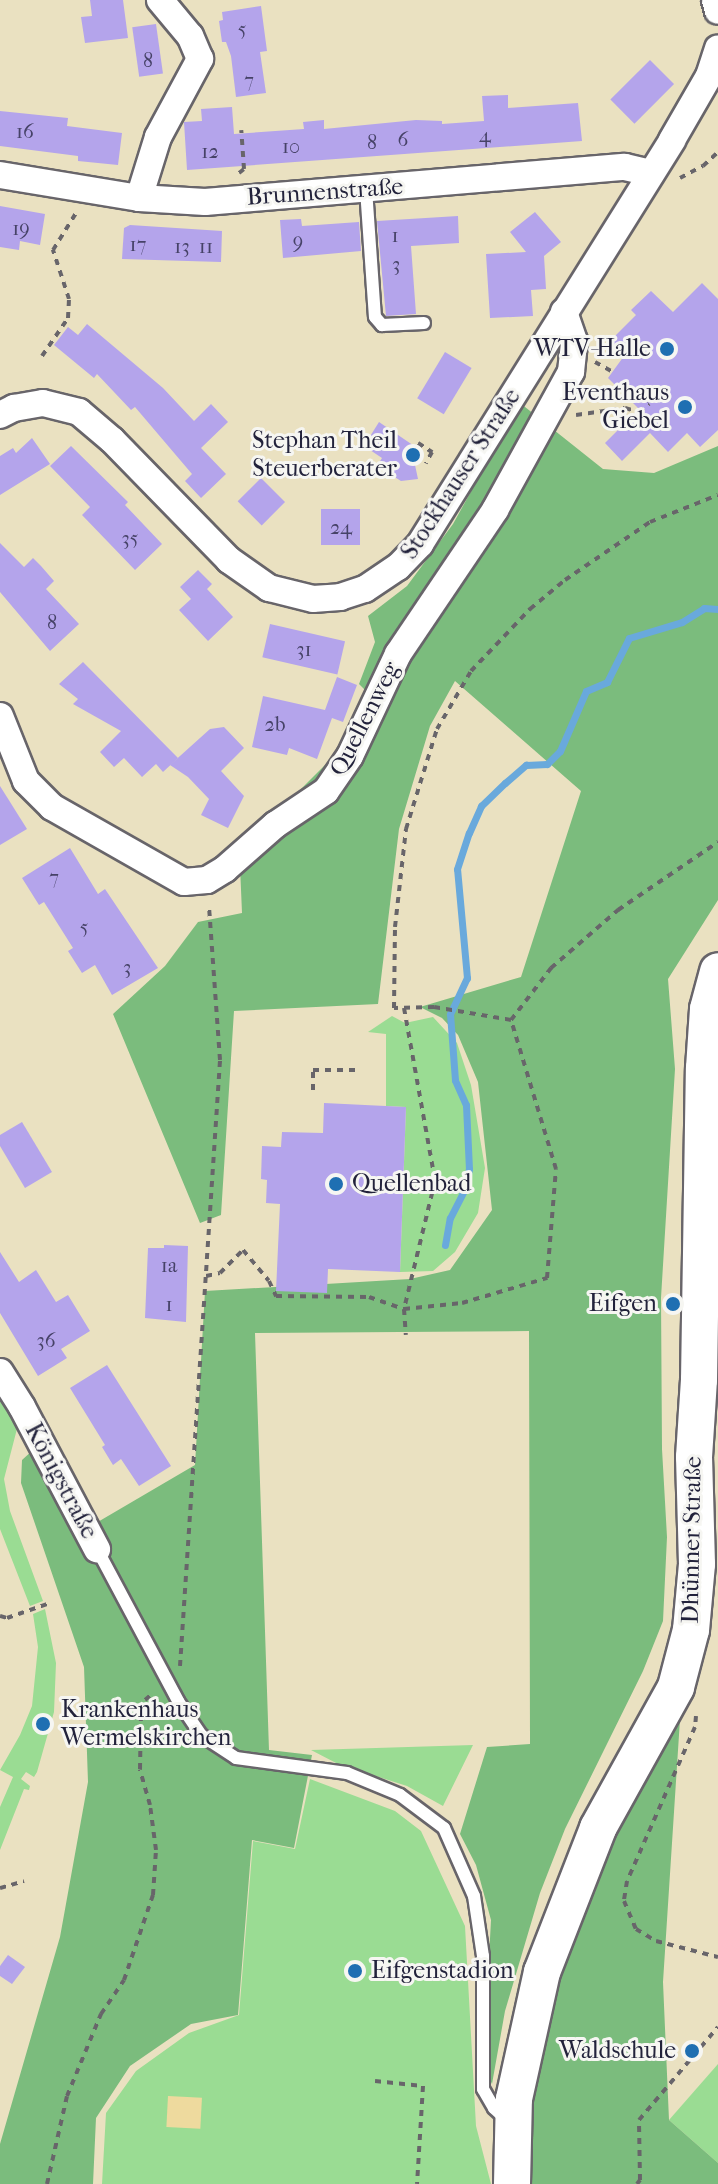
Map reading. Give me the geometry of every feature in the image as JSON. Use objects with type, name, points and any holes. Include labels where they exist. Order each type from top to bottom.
[{"type":"main road","name":"Dhünner Straße","points":[[511,2123],[527,2030],[564,1909],[598,1828],[669,1701],[688,1650],[697,1564],[694,1457],[699,1380],[704,1068],[708,1009],[718,971]]},
{"type":"main road","points":[[511,2123],[512,2184]]},
{"type":"street","points":[[139,198],[158,137],[200,59],[190,36],[160,0]]},
{"type":"street","points":[[715,0],[718,11]]},
{"type":"street","name":"Stockhauser Straße","points":[[0,415],[28,403],[43,403],[79,412],[112,440],[229,560],[269,588],[298,597],[340,597],[365,589],[388,575],[420,544],[564,312],[663,177],[709,76],[718,48]]},
{"type":"street","name":"Brunnenstraße","points":[[0,175],[139,198],[205,202],[625,167],[663,177]]},
{"type":"street","name":"Quellenweg","points":[[207,880],[275,825],[326,791],[336,779],[398,654],[495,510],[571,372],[574,341],[564,312]]},
{"type":"street","points":[[0,716],[26,781],[52,807],[171,878],[184,882],[207,880]]},
{"type":"street","name":"Königstraße","points":[[0,1372],[97,1549]]},
{"type":"lane","points":[[366,189],[375,317],[382,325],[424,323]]},
{"type":"lane","points":[[97,1549],[178,1701],[201,1735],[236,1758],[347,1773],[400,1795],[444,1828],[474,1896],[483,1956],[483,2089],[494,2108],[511,2123]]},
{"type":"path","points":[[235,176],[244,169],[241,130]]},
{"type":"path","points":[[663,177],[703,166],[718,152]]},
{"type":"path","points":[[42,356],[68,318],[69,299],[53,250],[87,190]]},
{"type":"path","points":[[550,409],[578,415],[625,408],[639,412],[649,404]]},
{"type":"path","points":[[418,443],[432,452],[426,463]]},
{"type":"path","points":[[511,1020],[434,1007],[394,1008],[394,954],[406,829],[437,729],[471,671],[530,609],[584,566],[650,522],[718,495]]},
{"type":"path","points":[[511,1020],[551,968],[607,920],[718,842]]},
{"type":"path","points":[[178,1701],[220,1060],[207,880]]},
{"type":"path","points":[[404,1008],[435,1181],[404,1309],[406,1335]]},
{"type":"path","points":[[206,1276],[220,1273],[243,1250],[269,1281],[276,1296],[369,1297],[404,1309],[462,1303],[547,1278],[556,1169],[511,1020]]},
{"type":"path","points":[[313,1090],[313,1070],[359,1070]]},
{"type":"path","points":[[0,1616],[7,1618],[50,1603]]},
{"type":"path","points":[[47,2184],[67,2096],[101,2014],[124,1980],[153,1895],[156,1850],[150,1805],[140,1769],[141,1710],[145,1700],[168,1681]]},
{"type":"path","points":[[697,1713],[695,1727],[627,1881],[624,1901],[636,1929],[656,1941],[718,1957]]},
{"type":"path","points":[[0,1888],[24,1881]]},
{"type":"path","points":[[637,2184],[640,2180],[639,2120],[718,2027]]},
{"type":"path","points":[[375,2081],[423,2086],[417,2184]]},
{"type":"green space","points":[[520,403],[603,469],[654,473],[718,446],[718,900],[668,979],[675,1069],[661,1298],[662,1449],[667,1537],[663,1621],[643,1671],[565,1829],[540,1893],[505,2011],[492,2084],[487,2073],[486,2014],[491,1920],[476,1865],[460,1834],[487,1747],[530,1744],[529,1331],[255,1333],[269,1750],[312,1755],[294,1848],[252,1840],[238,2015],[191,2024],[130,2066],[96,2118],[93,2184],[0,2184],[0,2144],[60,1937],[88,1782],[84,1667],[21,1483],[22,1460],[33,1450],[79,1533],[195,1465],[205,1291],[410,1279],[450,1270],[492,1210],[478,1082],[458,1035],[442,1018],[420,1007],[521,977],[581,791],[455,681],[430,726],[399,829],[378,1004],[234,1011],[221,1215],[200,1223],[113,1014],[165,966],[198,922],[242,913],[240,866],[290,800],[328,762],[375,738],[381,706],[359,684],[375,642],[368,616],[407,586],[453,524]]},
{"type":"green space","points":[[392,1016],[405,1023],[433,1017],[457,1043],[471,1085],[485,1168],[478,1213],[455,1252],[433,1271],[400,1272],[406,1107],[386,1106],[386,1034],[368,1032]]},
{"type":"green space","points":[[0,1399],[18,1425],[4,1479],[10,1511],[43,1601],[30,1606],[0,1529]]},
{"type":"green space","points":[[45,1609],[56,1663],[54,1712],[37,1772],[34,1777],[26,1772],[21,1779],[30,1786],[29,1790],[24,1789],[0,1850],[0,1807],[13,1777],[0,1770],[32,1706],[38,1647],[33,1614]]},
{"type":"green space","points":[[681,1704],[663,1982],[669,2120],[718,2163],[718,2184],[529,2184],[529,2103],[561,1958],[602,1851]]},
{"type":"green space","points":[[473,1745],[443,1806],[407,1786],[338,1764],[311,1750]]},
{"type":"green space","name":"Eifgenstadion","points":[[310,1779],[395,1811],[421,1831],[465,1926],[476,2126],[491,2184],[102,2184],[106,2113],[136,2071],[189,2033],[239,2015],[253,1841],[295,1849]]},
{"type":"green space","points":[[718,2064],[718,2163],[669,2120]]},
{"type":"sand","points":[[168,2096],[202,2098],[200,2129],[166,2127]]},
{"type":"building","points":[[90,0],[123,0],[128,38],[85,43],[81,17],[92,16]]},
{"type":"building","points":[[261,6],[267,51],[260,52],[266,93],[236,97],[231,56],[226,42],[222,42],[219,21],[223,20],[222,12]]},
{"type":"building","points":[[156,24],[163,74],[139,77],[132,27]]},
{"type":"building","points":[[650,60],[674,84],[634,124],[610,100]]},
{"type":"building","points":[[508,95],[508,108],[578,103],[582,141],[187,170],[184,122],[202,121],[201,109],[232,107],[234,134],[304,129],[303,122],[324,120],[324,129],[416,120],[442,121],[442,124],[484,121],[482,96]]},
{"type":"building","points":[[0,111],[68,118],[67,126],[122,133],[118,165],[78,161],[78,156],[0,146]]},
{"type":"building","points":[[0,206],[45,214],[40,245],[20,241],[19,250],[0,247]]},
{"type":"building","points":[[535,212],[561,242],[544,256],[546,289],[531,290],[533,316],[490,318],[486,254],[526,252],[510,232]]},
{"type":"building","points":[[458,216],[459,243],[411,246],[416,314],[386,316],[377,221]]},
{"type":"building","points":[[301,219],[302,226],[359,222],[361,251],[283,258],[280,220]]},
{"type":"building","points":[[130,225],[222,231],[221,262],[122,259],[124,228]]},
{"type":"building","points":[[702,283],[718,299],[718,430],[700,447],[687,433],[668,452],[650,433],[622,461],[605,443],[639,409],[608,378],[624,356],[609,342],[636,315],[631,310],[651,291],[673,312]]},
{"type":"building","points":[[87,324],[163,388],[194,421],[211,404],[228,422],[201,448],[226,474],[201,498],[185,481],[192,474],[135,407],[131,410],[97,374],[94,378],[54,345],[68,327],[78,335]]},
{"type":"building","points":[[445,352],[472,368],[444,414],[417,398]]},
{"type":"building","points":[[379,422],[423,452],[415,465],[418,479],[401,481],[377,466],[382,458],[364,446]]},
{"type":"building","points":[[32,438],[50,464],[0,495],[0,456],[13,448],[16,453]]},
{"type":"building","points":[[71,446],[128,502],[125,505],[162,544],[135,570],[82,515],[90,507],[50,466]]},
{"type":"building","points":[[261,478],[285,502],[262,525],[238,501]]},
{"type":"building","points":[[321,509],[360,509],[360,545],[321,545]]},
{"type":"building","points":[[0,543],[24,567],[33,558],[41,566],[54,581],[46,589],[79,624],[50,651],[0,592]]},
{"type":"building","points":[[198,570],[212,584],[207,589],[233,617],[208,641],[179,610],[191,599],[180,587]]},
{"type":"building","points":[[270,624],[345,641],[337,674],[262,657]]},
{"type":"building","points":[[83,662],[178,758],[163,772],[156,764],[142,777],[124,758],[114,767],[100,752],[121,731],[73,704],[78,699],[59,684]]},
{"type":"building","points":[[337,677],[357,685],[343,722],[332,718],[317,759],[289,748],[287,755],[252,747],[263,696],[325,710]]},
{"type":"building","points":[[224,727],[244,748],[221,771],[244,796],[228,828],[201,815],[209,799],[188,777],[170,765],[210,729]]},
{"type":"building","points":[[0,786],[27,829],[0,845]]},
{"type":"building","points":[[70,848],[98,894],[105,889],[158,968],[112,995],[95,965],[82,973],[68,951],[73,948],[44,902],[39,905],[22,878]]},
{"type":"building","name":"Quellenbad","points":[[324,1103],[406,1107],[400,1272],[328,1269],[327,1293],[276,1291],[280,1204],[266,1203],[267,1180],[261,1179],[262,1146],[281,1147],[282,1132],[323,1133]]},
{"type":"building","points":[[22,1122],[52,1172],[25,1188],[0,1146],[0,1135]]},
{"type":"building","points":[[164,1245],[188,1246],[186,1322],[145,1318],[148,1248],[164,1248]]},
{"type":"building","points":[[0,1252],[19,1282],[36,1270],[56,1302],[68,1295],[90,1331],[61,1349],[67,1358],[38,1376],[0,1313]]},
{"type":"building","points":[[107,1365],[171,1466],[139,1486],[121,1459],[113,1465],[102,1447],[105,1445],[70,1388]]},
{"type":"building","points":[[8,1955],[25,1967],[12,1984],[0,1976],[0,1966]]},
{"type":"waterway","points":[[445,1245],[450,1218],[466,1187],[469,1169],[466,1105],[455,1080],[450,1014],[467,978],[457,869],[469,833],[481,806],[505,783],[526,765],[547,764],[560,751],[586,691],[607,682],[629,638],[682,622],[704,608],[718,609]]},
{"type":"place","name":"WTV-Halle","points":[[667,349]]},
{"type":"place","name":"Eventhaus Giebel","points":[[685,407]]},
{"type":"place","name":"Stephan Theil Steuerberater","points":[[413,455]]},
{"type":"place","name":"Quellenbad","points":[[336,1184]]},
{"type":"place","name":"Eifgen","points":[[673,1304]]},
{"type":"place","name":"Krankenhaus Wermelskirchen","points":[[43,1724]]},
{"type":"place","name":"Eifgenstadion","points":[[355,1971]]},
{"type":"place","name":"Waldschule","points":[[692,2051]]}]
